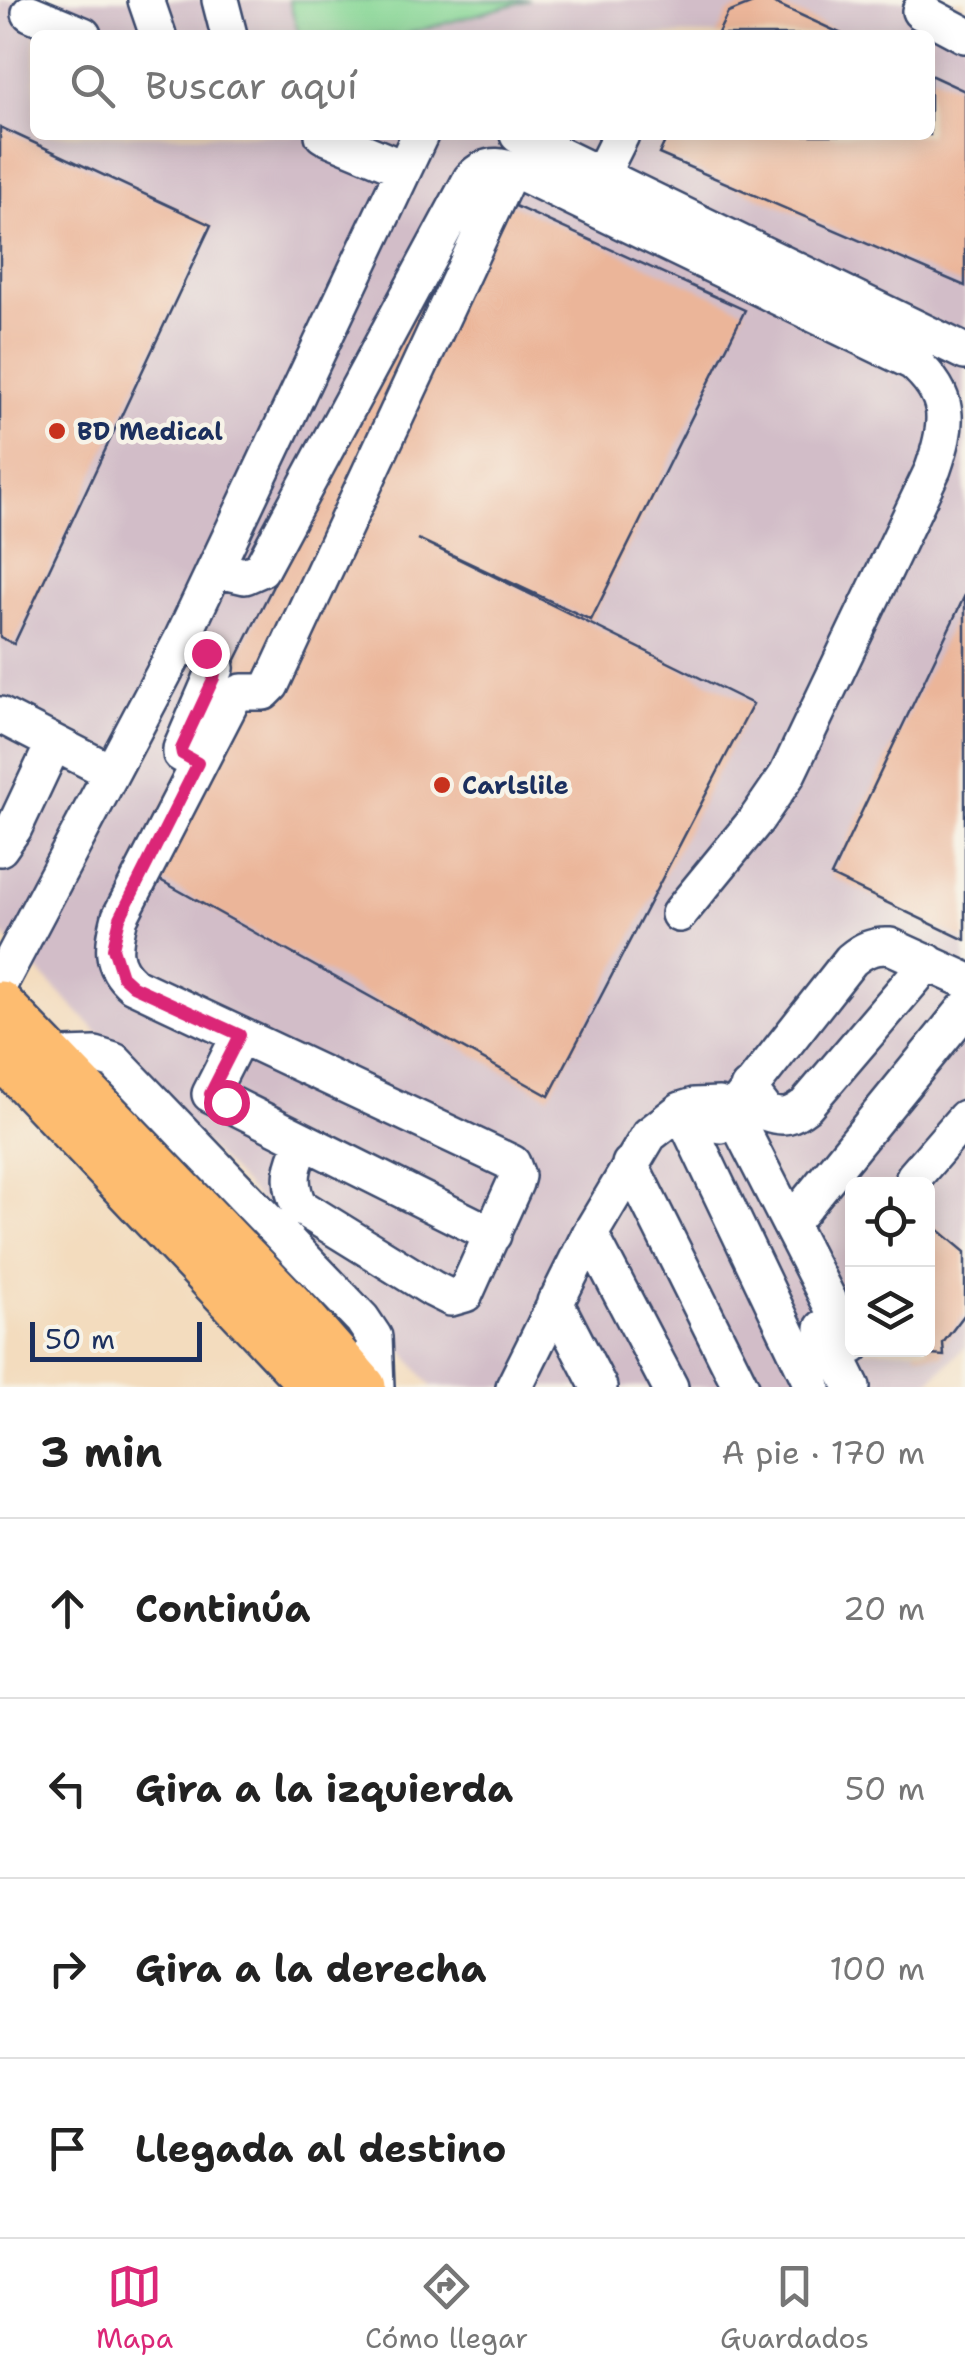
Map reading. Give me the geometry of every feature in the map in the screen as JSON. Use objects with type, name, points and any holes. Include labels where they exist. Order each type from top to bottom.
[{"type":"main road","points":[[0,1004],[299,1314],[363,1387]]},
{"type":"main road","points":[[2,1056],[314,1387]]},
{"type":"lane","points":[[146,0],[156,30]]},
{"type":"lane","points":[[220,0],[228,30]]},
{"type":"lane","points":[[920,11],[965,35]]},
{"type":"lane","points":[[30,13],[71,30]]},
{"type":"lane","points":[[334,140],[402,168]]},
{"type":"lane","points":[[0,982],[182,641],[417,140]]},
{"type":"lane","points":[[602,175],[619,140]]},
{"type":"lane","points":[[215,569],[246,576],[261,569],[471,179],[515,152],[602,175],[965,352]]},
{"type":"lane","points":[[304,1141],[290,1176],[300,1206],[434,1289],[451,1298],[465,1294],[515,1184],[517,1176],[512,1163],[133,986],[122,976],[113,948],[120,918],[237,694],[264,692],[271,685],[515,152]]},
{"type":"lane","points":[[515,152],[913,362],[937,388],[946,412],[944,437],[932,469],[787,776],[679,914]]},
{"type":"lane","points":[[182,641],[206,653],[216,668],[181,749],[182,754],[198,763]]},
{"type":"lane","points":[[0,715],[111,772]]},
{"type":"lane","points":[[0,848],[6,844],[14,792],[54,743]]},
{"type":"lane","points":[[524,1380],[555,1302],[649,1135],[719,1108],[863,950],[890,946],[965,980]]},
{"type":"lane","points":[[719,1108],[778,1118],[796,1113],[928,962]]},
{"type":"lane","points":[[790,1224],[965,1009]]},
{"type":"lane","points":[[188,1139],[240,1035]]},
{"type":"lane","points":[[2,1056],[95,1055],[114,1061],[362,1319],[374,1337],[376,1387]]},
{"type":"lane","points":[[210,1094],[492,1235]]},
{"type":"lane","points":[[719,1108],[790,1224],[845,1332]]},
{"type":"lane","points":[[719,1108],[813,1387]]},
{"type":"lane","points":[[719,1108],[852,1387]]},
{"type":"lane","points":[[914,1176],[965,1118]]},
{"type":"lane","points":[[630,1164],[741,1387]]},
{"type":"lane","points":[[590,1234],[670,1387]]},
{"type":"lane","points":[[555,1302],[599,1387]]},
{"type":"lane","points":[[858,1357],[873,1387]]},
{"type":"shaded area","points":[[0,0],[951,0],[965,8],[965,1347],[924,1387],[432,1387],[393,1339],[0,931]]},
{"type":"green space","points":[[289,0],[529,0],[421,30],[298,30]]},
{"type":"building","points":[[768,0],[833,30],[720,30],[728,13]]},
{"type":"building","points":[[935,77],[965,91],[965,286],[659,154],[666,140],[935,140]]},
{"type":"building","name":"BD Medical","points":[[0,127],[211,225],[14,644],[0,637]]},
{"type":"building","name":"Carlslile","points":[[473,187],[745,310],[591,620],[418,539],[753,704],[549,1096],[133,865]]},
{"type":"building","points":[[965,595],[965,940],[831,876]]},
{"type":"building","points":[[935,1227],[965,1252],[965,1314],[943,1343],[944,1356],[935,1355]]},
{"type":"place","name":"BD Medical","points":[[57,431]]},
{"type":"place","name":"Carlslile","points":[[442,785]]},
{"type":"route","points":[[206,653],[216,668],[214,678],[181,749],[182,754],[198,763],[120,918],[113,948],[122,976],[133,986],[240,1035],[210,1094],[226,1102]]}]
